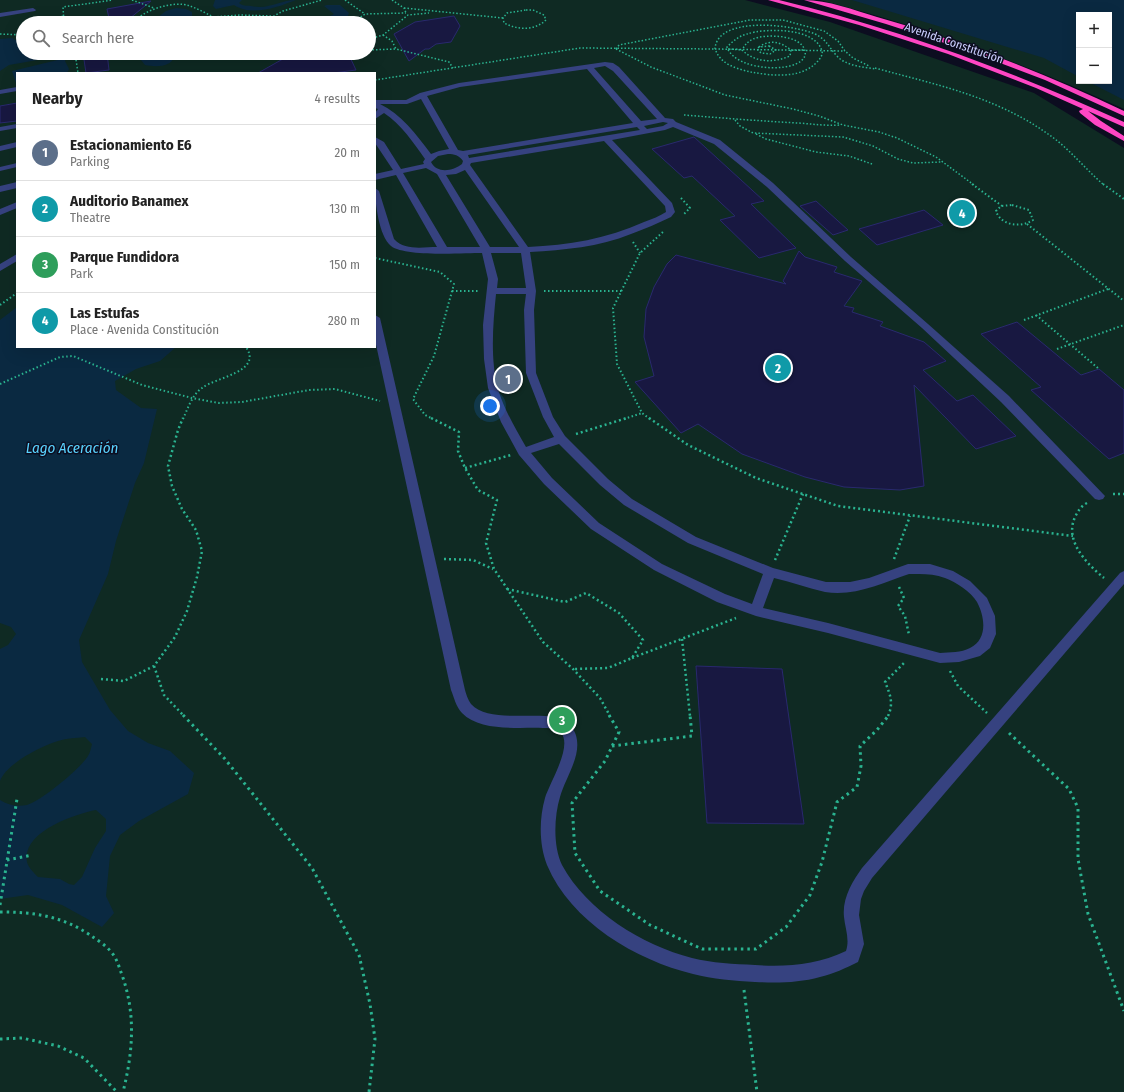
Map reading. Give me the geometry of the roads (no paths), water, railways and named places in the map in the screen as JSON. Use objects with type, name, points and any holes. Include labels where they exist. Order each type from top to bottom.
[{"type":"highway","name":"Avenida Constitución","points":[[771,0],[845,19],[915,40],[998,70],[1070,100],[1124,125]]},
{"type":"highway","name":"Avenida Constitución","points":[[807,0],[889,23],[981,54],[1061,85],[1124,114]]},
{"type":"highway","points":[[1070,100],[1098,123],[1124,139]]},
{"type":"street","points":[[0,15],[33,10]]},
{"type":"street","points":[[376,102],[407,102],[423,95],[459,85],[600,64],[613,66],[667,122],[670,128],[467,163],[455,172],[440,172],[433,170],[402,124],[384,108],[376,105]]},
{"type":"street","points":[[589,66],[640,124],[645,132]]},
{"type":"street","points":[[0,92],[16,89]]},
{"type":"street","points":[[423,95],[459,153],[466,157],[467,163],[525,250],[531,291],[529,310],[531,374],[548,417],[560,439],[604,482],[628,502],[692,540],[770,572],[826,587],[850,587],[870,583],[908,570],[930,569],[949,574],[966,584],[981,598],[989,616],[990,634],[985,644],[975,652],[959,657],[940,658],[828,628],[756,611],[721,598],[658,567],[595,526],[548,481],[523,452],[506,422],[493,388],[489,358],[488,325],[493,279],[486,249],[440,172]]},
{"type":"street","points":[[376,116],[384,108]]},
{"type":"street","points":[[376,177],[398,172],[428,162],[440,153],[459,153],[640,124],[667,122],[717,142],[770,185],[848,259],[925,326],[1005,399],[1099,496]]},
{"type":"street","points":[[0,129],[16,126]]},
{"type":"street","points":[[376,194],[390,240],[399,248],[410,250],[525,250],[557,248],[594,242],[627,232],[668,215],[671,212],[669,205],[607,139]]},
{"type":"street","points":[[0,140],[16,142]]},
{"type":"street","points":[[376,140],[381,144],[389,156],[443,249]]},
{"type":"street","points":[[0,145],[16,142]]},
{"type":"street","points":[[0,149],[16,142]]},
{"type":"street","points":[[0,169],[16,166]]},
{"type":"street","points":[[0,189],[16,185]]},
{"type":"street","points":[[0,212],[16,205]]},
{"type":"street","points":[[0,268],[16,258]]},
{"type":"street","points":[[492,291],[531,291]]},
{"type":"street","points":[[376,323],[429,558],[452,670],[458,690],[467,709],[487,720],[519,723],[548,722],[565,729],[570,749],[566,765],[553,797],[548,820],[549,842],[557,870],[574,895],[589,911],[607,925],[644,947],[667,958],[692,966],[742,973],[794,974],[809,973],[836,965],[852,956],[856,944],[851,915],[853,899],[858,886],[867,873],[1120,581]]},
{"type":"street","points":[[523,452],[560,439]]},
{"type":"street","points":[[756,611],[770,572]]},
{"type":"water","points":[[215,0],[242,0],[239,3],[242,5],[263,7],[290,0],[296,0],[273,8],[257,11],[241,9],[234,5],[216,9],[213,6]]},
{"type":"water","points":[[852,0],[1124,0],[1124,100],[1093,84],[1112,84],[1112,12],[1076,12],[1076,75],[1044,58]]},
{"type":"water","points":[[340,5],[349,13],[348,16],[330,16],[334,14],[324,6]]},
{"type":"water","points":[[176,8],[186,9],[192,12],[192,16],[159,16],[166,11]]},
{"type":"water","points":[[12,38],[16,40],[16,60],[38,60],[9,65],[0,71],[0,39]]},
{"type":"water","points":[[58,60],[65,60],[69,69],[68,72],[16,72],[16,83],[12,71]]},
{"type":"water","points":[[141,60],[173,60],[162,66],[145,65]]},
{"type":"water","name":"Lago Aceración","points":[[16,308],[16,348],[175,348],[160,361],[136,369],[115,381],[116,390],[141,408],[157,409],[144,463],[135,483],[116,541],[108,574],[79,640],[82,662],[110,710],[128,731],[148,743],[170,751],[194,773],[188,794],[139,821],[120,835],[110,856],[106,896],[114,913],[102,927],[62,905],[28,895],[0,899],[0,800],[20,806],[33,802],[50,791],[77,769],[89,755],[92,744],[85,737],[65,739],[51,743],[25,756],[9,768],[0,781],[0,649],[8,645],[16,634],[11,627],[0,623],[0,320]],"holes":[[[96,810],[106,819],[106,831],[95,848],[82,877],[74,885],[60,879],[38,877],[31,870],[27,862],[27,851],[32,842],[41,833],[63,820]]]},
{"type":"place","name":"Las Estufas","points":[[962,213]]},
{"type":"place","name":"Auditorio Banamex","points":[[778,368]]},
{"type":"place","name":"Estacionamiento E6","points":[[508,379]]},
{"type":"place","name":"Parque Fundidora","points":[[562,720]]}]
